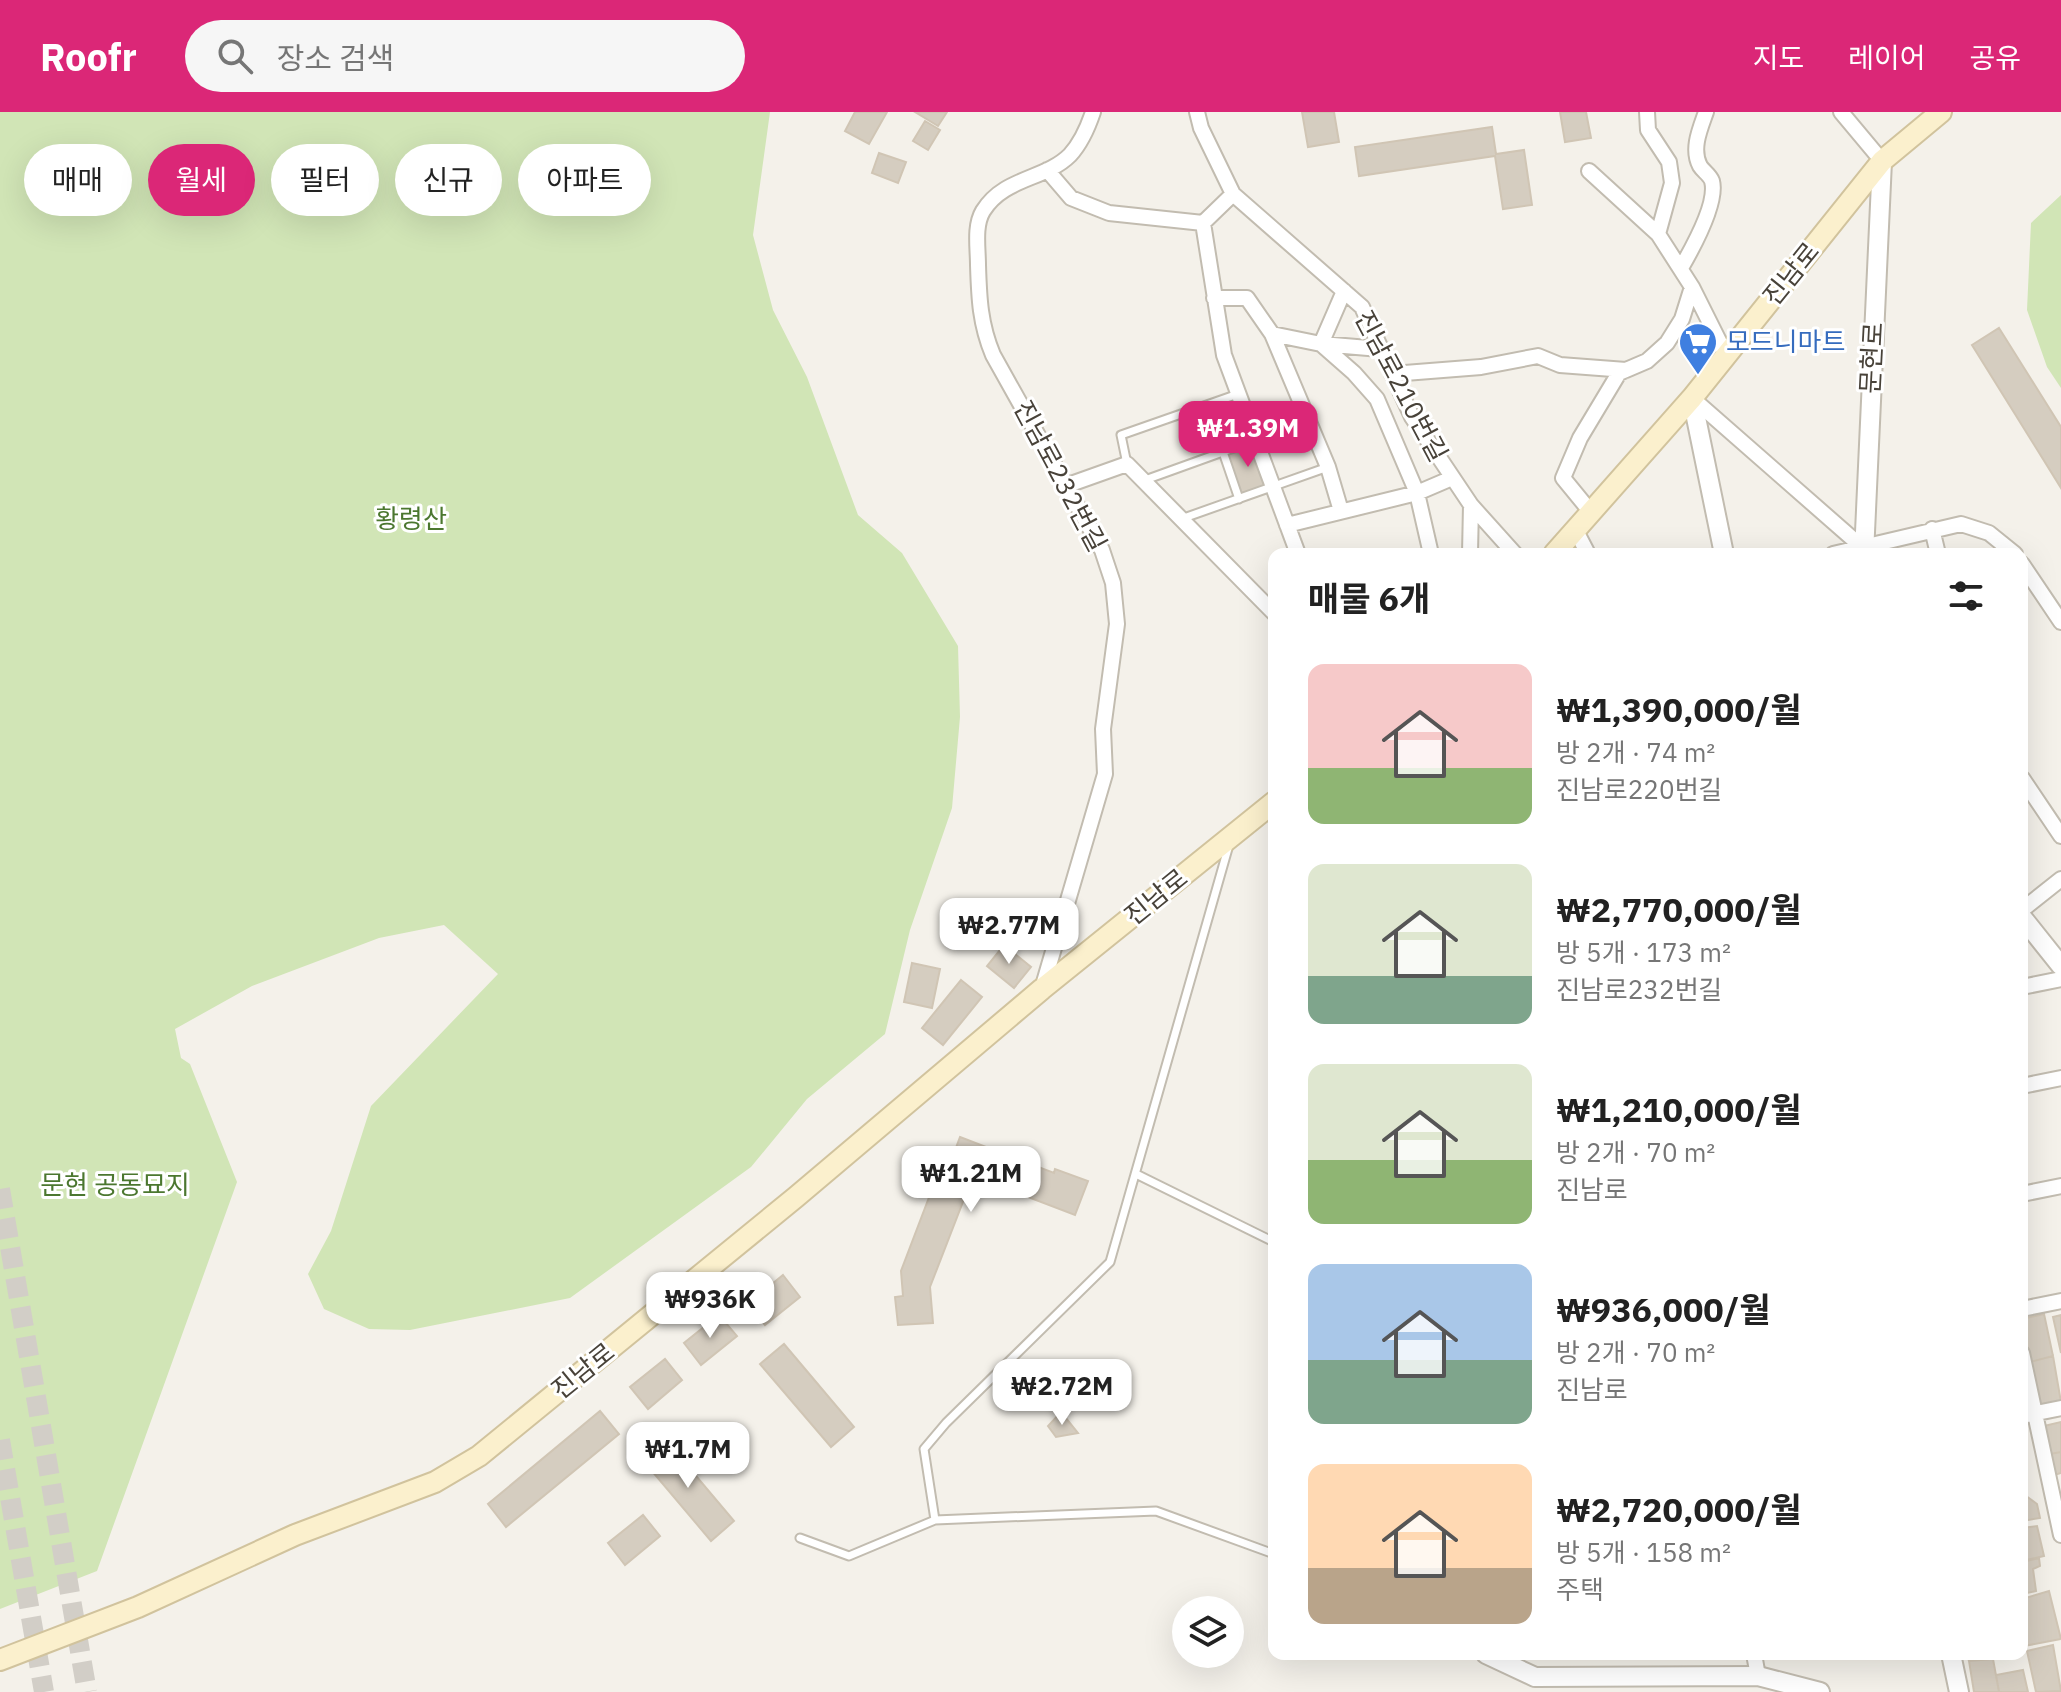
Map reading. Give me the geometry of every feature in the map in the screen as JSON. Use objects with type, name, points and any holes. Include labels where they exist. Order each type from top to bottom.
[{"type":"main road","name":"진남로","points":[[1559,548],[1692,398],[1882,161],[1941,112]]},
{"type":"main road","name":"진남로","points":[[0,1660],[138,1607],[295,1535],[435,1482],[479,1456],[796,1197],[1042,989],[1268,807]]},
{"type":"street","name":"진남로232번길","points":[[1042,989],[1105,774],[1103,729],[1117,624],[1113,583],[1102,550],[993,355],[983,331],[979,310],[978,230],[983,211],[1003,190],[1019,180],[1047,170],[1069,155],[1086,132],[1093,112]]},
{"type":"street","name":"진남로210번길","points":[[1197,112],[1201,128],[1233,194],[1362,307],[1412,417],[1471,505],[1510,548]]},
{"type":"street","points":[[1647,112],[1648,130],[1669,162],[1672,183],[1658,234]]},
{"type":"street","points":[[1681,268],[1704,222],[1711,195],[1712,180],[1699,164],[1695,145],[1706,112]]},
{"type":"street","points":[[1841,112],[1882,161]]},
{"type":"street","name":"문현로","points":[[1863,548],[1882,161]]},
{"type":"street","points":[[1047,170],[1071,198],[1109,213],[1203,223]]},
{"type":"street","points":[[1589,171],[1658,234],[1692,287],[1726,355]]},
{"type":"street","points":[[1203,223],[1233,194]]},
{"type":"street","points":[[1203,223],[1224,355],[1296,548]]},
{"type":"street","points":[[1590,511],[1563,478],[1580,438],[1619,373],[1647,361],[1667,343],[1682,319],[1692,287]]},
{"type":"street","points":[[1321,344],[1344,291]]},
{"type":"street","points":[[1214,298],[1247,298],[1272,334],[1328,467],[1341,511]]},
{"type":"street","points":[[1272,334],[1321,344],[1380,349]]},
{"type":"street","points":[[1321,344],[1354,373],[1377,399],[1417,493],[1430,548]]},
{"type":"street","points":[[1392,374],[1481,367],[1538,356],[1560,365],[1626,370]]},
{"type":"street","points":[[1692,398],[1860,548]]},
{"type":"street","points":[[1692,398],[1723,548]]},
{"type":"street","points":[[1068,485],[1127,464],[1268,607]]},
{"type":"street","points":[[1287,525],[1417,493],[1452,478]]},
{"type":"street","points":[[1470,548],[1471,505]]},
{"type":"street","points":[[1872,548],[1932,529],[1961,524],[1989,533],[2008,548]]},
{"type":"street","points":[[1575,529],[1585,548]]},
{"type":"street","points":[[1932,529],[1937,548]]},
{"type":"street","points":[[2028,573],[2060,622]]},
{"type":"street","points":[[2028,787],[2061,836]]},
{"type":"street","points":[[2028,905],[2061,879]]},
{"type":"street","points":[[2028,925],[2061,966]]},
{"type":"street","points":[[2028,986],[2061,979]]},
{"type":"street","points":[[2028,1085],[2061,1078]]},
{"type":"street","points":[[2028,1193],[2061,1186]]},
{"type":"street","points":[[2028,1308],[2061,1301]]},
{"type":"street","points":[[2060,1530],[2028,1414],[2061,1408]]},
{"type":"street","points":[[1499,1660],[1535,1677],[1758,1676],[1820,1692]]},
{"type":"street","points":[[1755,1660],[1758,1676]]},
{"type":"street","points":[[1952,1660],[1959,1692]]},
{"type":"lane","points":[[1127,464],[1121,435],[1239,394]]},
{"type":"lane","points":[[1204,407],[1239,499]]},
{"type":"lane","points":[[1143,480],[1256,440]]},
{"type":"lane","points":[[1181,519],[1328,467]]},
{"type":"lane","points":[[935,1520],[924,1449],[946,1423],[1110,1262],[1232,836]]},
{"type":"lane","points":[[1136,1174],[1268,1239]]},
{"type":"lane","points":[[800,1538],[849,1556],[935,1520],[1156,1511],[1268,1552]]},
{"type":"green space","name":"황령산","points":[[0,112],[770,112],[753,235],[773,310],[807,377],[858,515],[902,553],[958,646],[960,717],[952,808],[910,930],[885,1034],[807,1099],[751,1167],[570,1298],[410,1330],[369,1329],[324,1309],[308,1274],[331,1231],[371,1106],[498,974],[444,925],[379,938],[252,986],[175,1029],[181,1058],[190,1064],[237,1182],[97,1571],[0,1609]]},
{"type":"green space","points":[[2061,195],[2061,388],[2047,367],[2027,310],[2031,223]]},
{"type":"building","points":[[855,112],[887,112],[869,144],[845,131]]},
{"type":"building","points":[[915,112],[947,112],[938,126]]},
{"type":"building","points":[[1302,112],[1334,112],[1339,142],[1308,147]]},
{"type":"building","points":[[1560,112],[1586,112],[1591,138],[1565,142]]},
{"type":"building","points":[[925,121],[940,130],[928,150],[913,141]]},
{"type":"building","points":[[1492,127],[1496,154],[1524,150],[1532,205],[1503,209],[1495,156],[1359,176],[1355,147]]},
{"type":"building","points":[[879,153],[906,162],[898,183],[872,173]]},
{"type":"building","points":[[1999,328],[2061,427],[2061,488],[1972,345]]},
{"type":"building","points":[[1255,441],[1272,486],[1239,496],[1224,452]]},
{"type":"building","points":[[1004,945],[1031,967],[1014,988],[987,966]]},
{"type":"building","points":[[912,963],[940,969],[932,1008],[904,1002]]},
{"type":"building","points":[[961,980],[982,997],[943,1045],[922,1028]]},
{"type":"building","points":[[960,1137],[1054,1173],[1055,1169],[1088,1181],[1075,1215],[973,1176],[930,1287],[933,1323],[898,1325],[895,1297],[903,1296],[901,1271],[944,1158],[951,1161]]},
{"type":"building","points":[[783,1275],[800,1297],[765,1325],[748,1304]]},
{"type":"building","points":[[2044,1314],[2053,1356],[2030,1362],[2028,1318]]},
{"type":"building","points":[[719,1315],[737,1336],[701,1365],[684,1343]]},
{"type":"building","points":[[2061,1315],[2061,1353],[2053,1317]]},
{"type":"building","points":[[784,1344],[854,1427],[831,1447],[760,1364]]},
{"type":"building","points":[[2053,1356],[2061,1402],[2040,1406],[2030,1362]]},
{"type":"building","points":[[665,1359],[682,1380],[648,1409],[630,1387]]},
{"type":"building","points":[[600,1411],[619,1434],[506,1527],[488,1504]]},
{"type":"building","points":[[1061,1412],[1078,1433],[1056,1437],[1048,1426]]},
{"type":"building","points":[[2061,1422],[2061,1452],[2050,1454],[2044,1426]]},
{"type":"building","points":[[664,1438],[734,1521],[711,1541],[641,1458]]},
{"type":"building","points":[[2061,1452],[2061,1473],[2054,1475],[2050,1454]]},
{"type":"building","points":[[2028,1497],[2037,1504],[2040,1518],[2028,1520]]},
{"type":"building","points":[[643,1515],[660,1536],[625,1565],[608,1543]]},
{"type":"building","points":[[2037,1526],[2044,1556],[2028,1560],[2028,1527]]},
{"type":"building","points":[[2039,1558],[2040,1566],[2033,1569],[2036,1591],[2028,1593],[2028,1561]]},
{"type":"building","points":[[2049,1591],[2061,1639],[2028,1645],[2028,1597]]},
{"type":"building","points":[[2053,1645],[2061,1691],[2036,1692],[2028,1651]]},
{"type":"building","points":[[1993,1660],[1999,1692],[1974,1692],[1969,1661]]},
{"type":"building","points":[[2023,1670],[2028,1692],[1999,1692],[1996,1675]]},
{"type":"tunnel","points":[[0,1189],[87,1692]]},
{"type":"tunnel","points":[[0,1440],[44,1692]]},
{"type":"place","name":"모드니마트","points":[[1698,376]]},
{"type":"park label","name":"문현 공동묘지","points":[[115,1185]]}]
